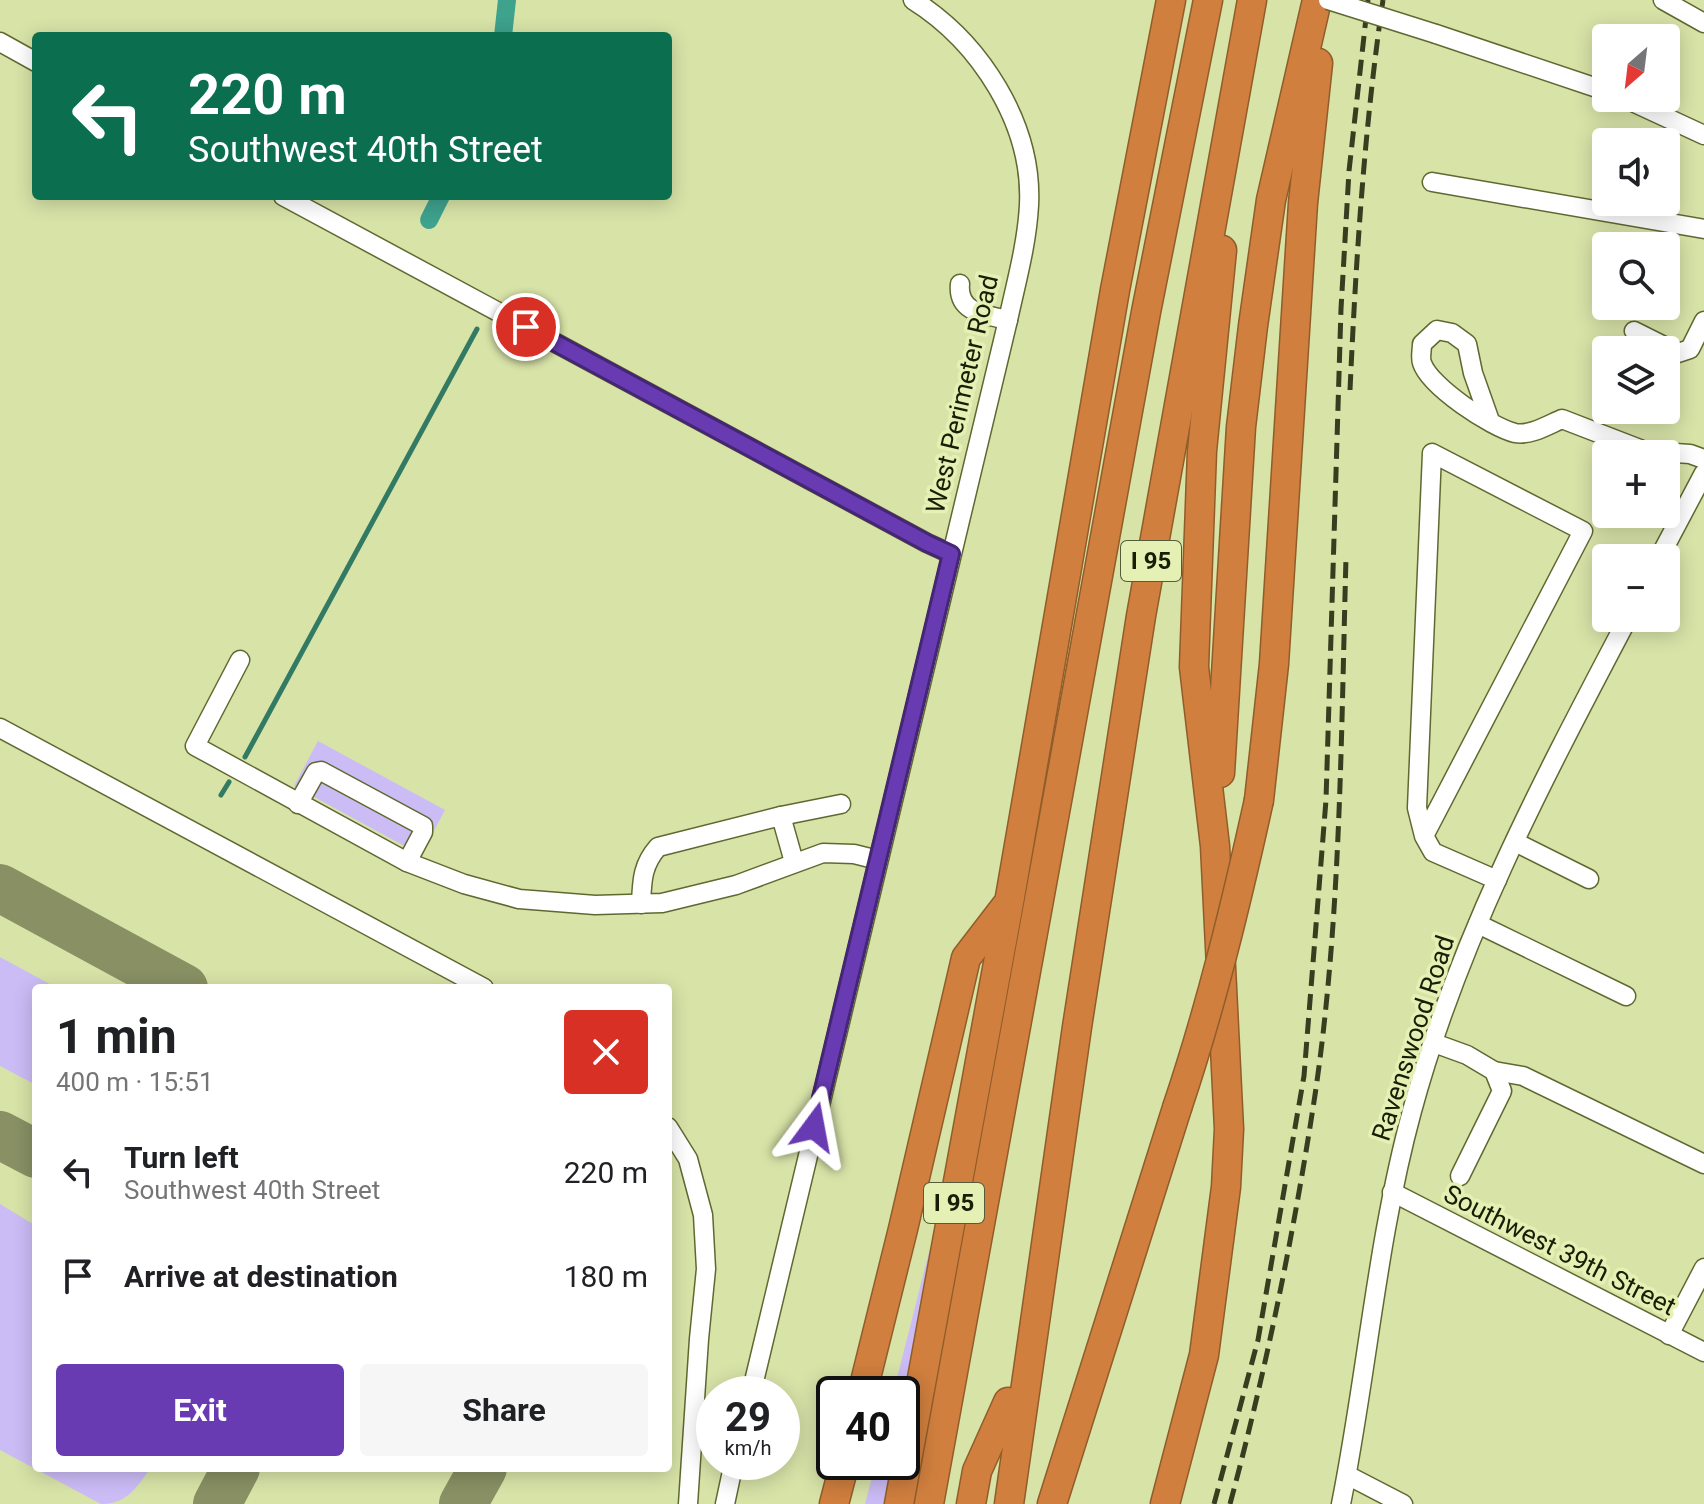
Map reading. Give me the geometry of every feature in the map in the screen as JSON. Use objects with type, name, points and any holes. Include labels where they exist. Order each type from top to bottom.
[{"type":"highway","name":"I 95","points":[[899,1504],[1009,903],[1115,290],[1171,0]]},
{"type":"highway","points":[[929,1504],[1146,312],[1208,0]]},
{"type":"highway","points":[[993,1504],[1123,638],[1236,0]]},
{"type":"highway","name":"I 95","points":[[1009,1504],[1077,1027],[1141,616],[1252,0]]},
{"type":"highway","points":[[1215,846],[1241,427],[1251,341],[1271,200],[1317,0]]},
{"type":"highway","points":[[1052,1504],[1197,1048],[1234,917],[1259,800],[1274,664],[1303,203],[1327,0]]},
{"type":"highway","points":[[1165,1504],[1204,1355],[1226,1187],[1229,1129],[1215,846],[1194,667],[1202,451],[1218,306],[1233,97]]},
{"type":"highway","points":[[866,1376],[966,958],[1009,903]]},
{"type":"highway","points":[[971,1504],[977,1471],[1008,1402]]},
{"type":"highway","points":[[834,1504],[840,1480]]},
{"type":"street","name":"West Perimeter Road","points":[[755,1376],[1008,320],[1029,203],[1021,145],[999,92],[980,61],[950,29],[913,0]]},
{"type":"street","points":[[1327,0],[1592,86]]},
{"type":"street","points":[[1663,0],[1702,22]]},
{"type":"street","points":[[0,42],[32,60]]},
{"type":"street","points":[[1654,112],[1704,135]]},
{"type":"street","points":[[1432,182],[1704,229]]},
{"type":"street","points":[[290,200],[951,554]]},
{"type":"street","points":[[960,284],[960,296],[969,309],[1008,320]]},
{"type":"street","points":[[1634,331],[1678,353],[1690,349],[1704,321]]},
{"type":"street","points":[[1490,421],[1467,344],[1452,333],[1437,330],[1422,344],[1421,362],[1435,383],[1490,421],[1517,434],[1539,430],[1562,419],[1645,451],[1690,454],[1704,459]]},
{"type":"street","points":[[1424,836],[1583,531],[1432,453],[1417,808],[1424,836],[1433,852],[1497,880]]},
{"type":"street","points":[[1666,544],[1704,473]]},
{"type":"street","name":"Ravenswood Road","points":[[1341,1504],[1392,1192],[1412,1109],[1451,989],[1497,880],[1562,743],[1621,632]]},
{"type":"street","points":[[240,660],[195,746],[407,862],[464,884],[519,899],[569,904],[641,904],[710,892],[757,878],[812,855],[833,852],[878,860]]},
{"type":"street","points":[[0,728],[477,984]]},
{"type":"street","points":[[298,804],[316,772],[321,771],[359,791],[423,826],[423,832],[407,862]]},
{"type":"street","points":[[641,904],[642,874],[648,858],[658,847],[841,804]]},
{"type":"street","points":[[781,816],[794,862]]},
{"type":"street","points":[[1515,842],[1589,879]]},
{"type":"street","points":[[1478,924],[1626,996]]},
{"type":"street","points":[[1434,1043],[1467,1055],[1494,1071],[1523,1076],[1704,1164]]},
{"type":"street","points":[[1460,1176],[1502,1091],[1494,1071]]},
{"type":"street","points":[[672,1133],[688,1159],[703,1215],[706,1269],[688,1504]]},
{"type":"street","name":"Southwest 39th Street","points":[[1392,1192],[1704,1352]]},
{"type":"street","points":[[1669,1335],[1704,1268]]},
{"type":"street","points":[[1347,1475],[1403,1504]]},
{"type":"street","points":[[725,1504],[730,1480]]},
{"type":"shaded area","points":[[318,741],[445,810],[421,855],[294,786]]},
{"type":"shaded area","points":[[0,957],[50,984],[32,984],[32,1083],[0,1066]]},
{"type":"shaded area","points":[[0,1204],[32,1224],[32,1467],[0,1450]]},
{"type":"shaded area","points":[[930,1248],[916,1376],[898,1376]]},
{"type":"shaded area","points":[[41,1472],[148,1472],[125,1498],[101,1504]]},
{"type":"shaded area","points":[[871,1480],[895,1480],[889,1504],[865,1504]]},
{"type":"waterway","points":[[503,32],[507,0]]},
{"type":"waterway","points":[[429,220],[439,200]]},
{"type":"waterway","points":[[245,757],[477,329]]},
{"type":"waterway","points":[[221,795],[229,782]]},
{"type":"taxiway","points":[[0,888],[177,984]]},
{"type":"taxiway","points":[[0,1135],[32,1152]]},
{"type":"taxiway","points":[[217,1504],[234,1472]]},
{"type":"taxiway","points":[[463,1504],[481,1472]]},
{"type":"railway","points":[[1214,1504],[1258,1340],[1304,1076],[1326,800],[1341,309],[1349,171],[1368,0]]},
{"type":"railway","points":[[1350,390],[1362,195],[1383,0]]},
{"type":"railway","points":[[1230,1504],[1256,1403],[1288,1250],[1324,1029],[1335,895],[1346,558]]},
{"type":"route","points":[[526,327],[951,554],[814,1127]]}]
